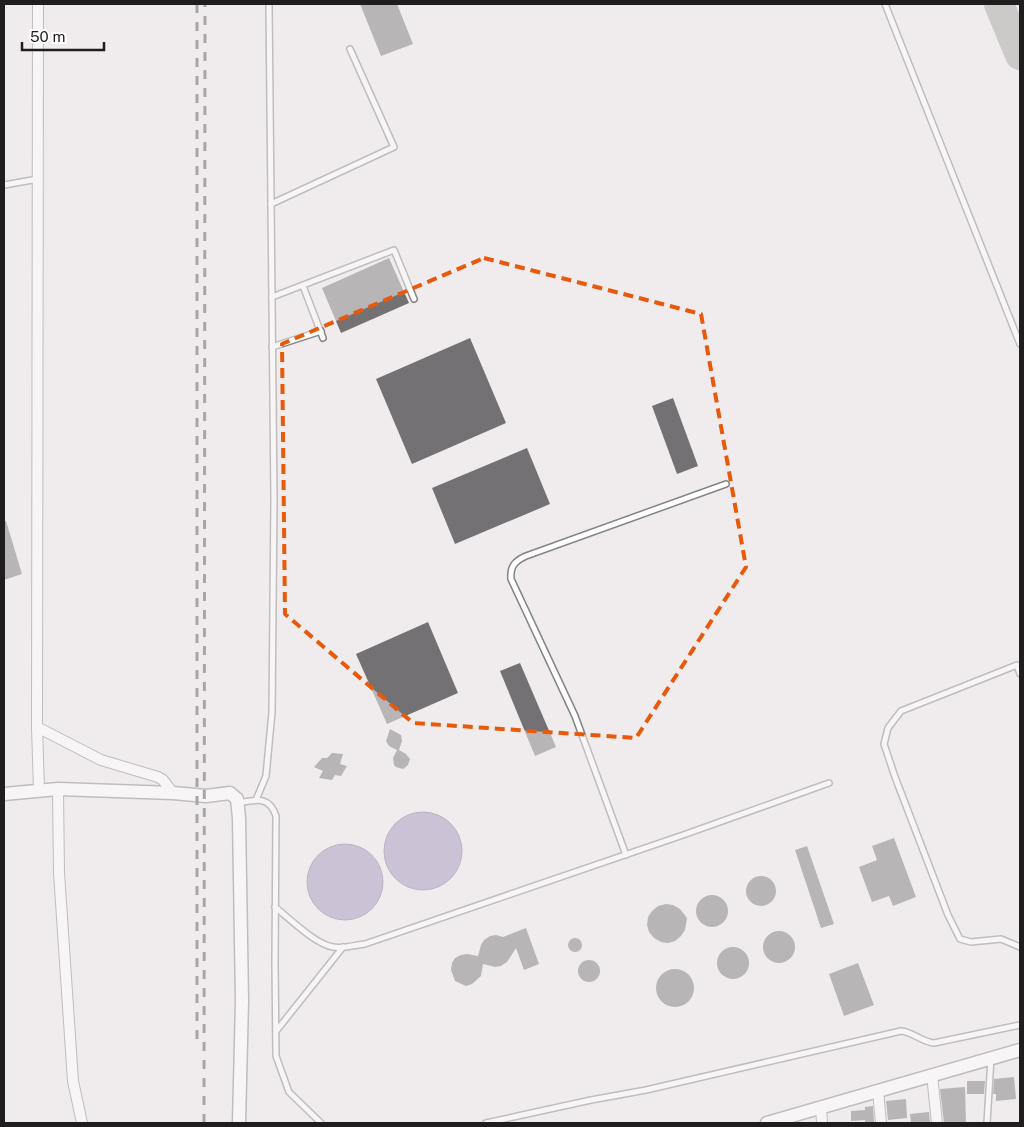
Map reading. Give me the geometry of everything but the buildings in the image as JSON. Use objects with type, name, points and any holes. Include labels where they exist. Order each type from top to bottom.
[{"type":"street","points":[[38,4],[37,726],[39,790]]},
{"type":"street","points":[[37,726],[101,760],[158,777],[163,780],[173,793]]},
{"type":"street","points":[[58,789],[59,873],[73,1081],[82,1123]]},
{"type":"street","points":[[4,794],[58,789],[206,796],[230,793],[237,799],[242,1001],[239,1123]]},
{"type":"street","points":[[767,1123],[1020,1050]]},
{"type":"street","points":[[932,1075],[938,1123]]},
{"type":"street","points":[[878,1090],[881,1123]]},
{"type":"street","points":[[821,1107],[822,1123]]},
{"type":"lane","points":[[256,800],[266,776],[272,712],[272,297],[269,4]]},
{"type":"lane","points":[[885,4],[1020,344]]},
{"type":"lane","points":[[271,204],[394,147],[350,49]]},
{"type":"lane","points":[[4,185],[39,179]]},
{"type":"lane","points":[[272,297],[394,250],[414,299]]},
{"type":"lane","points":[[303,286],[323,338]]},
{"type":"lane","points":[[272,347],[321,331]]},
{"type":"lane","points":[[626,855],[575,716],[511,579],[510,571],[516,562],[526,556],[726,484]]},
{"type":"lane","points":[[1020,674],[1018,664],[901,711],[888,728],[884,744],[944,906],[960,939],[972,942],[1002,939],[1020,947]]},
{"type":"lane","points":[[275,907],[322,943],[343,947],[372,942],[829,783]]},
{"type":"lane","points":[[238,803],[263,800],[274,811],[276,816],[276,1056],[286,1086],[293,1097],[321,1123]]},
{"type":"lane","points":[[276,1030],[343,947]]},
{"type":"lane","points":[[486,1123],[646,1090],[901,1031],[906,1031],[928,1043],[934,1043],[1020,1025]]},
{"type":"lane","points":[[987,1123],[992,1058]]},
{"type":"highlighted area","points":[[484,258],[701,314],[746,567],[636,738],[413,723],[285,614],[282,344]]},
{"type":"shaded area","points":[[423,812],[438,815],[455,829],[459,836],[462,851],[459,866],[445,883],[438,887],[423,890],[408,887],[391,873],[387,866],[384,851],[387,836],[401,819],[408,815]]},
{"type":"shaded area","points":[[345,844],[359,847],[372,855],[380,868],[383,882],[380,896],[372,909],[359,917],[345,920],[331,917],[318,909],[310,896],[307,882],[310,868],[318,855],[331,847]]},
{"type":"taxiway","points":[[999,4],[1020,55]]},
{"type":"railway","points":[[197,4],[197,1043]]},
{"type":"railway","points":[[204,1123],[205,4]]}]
